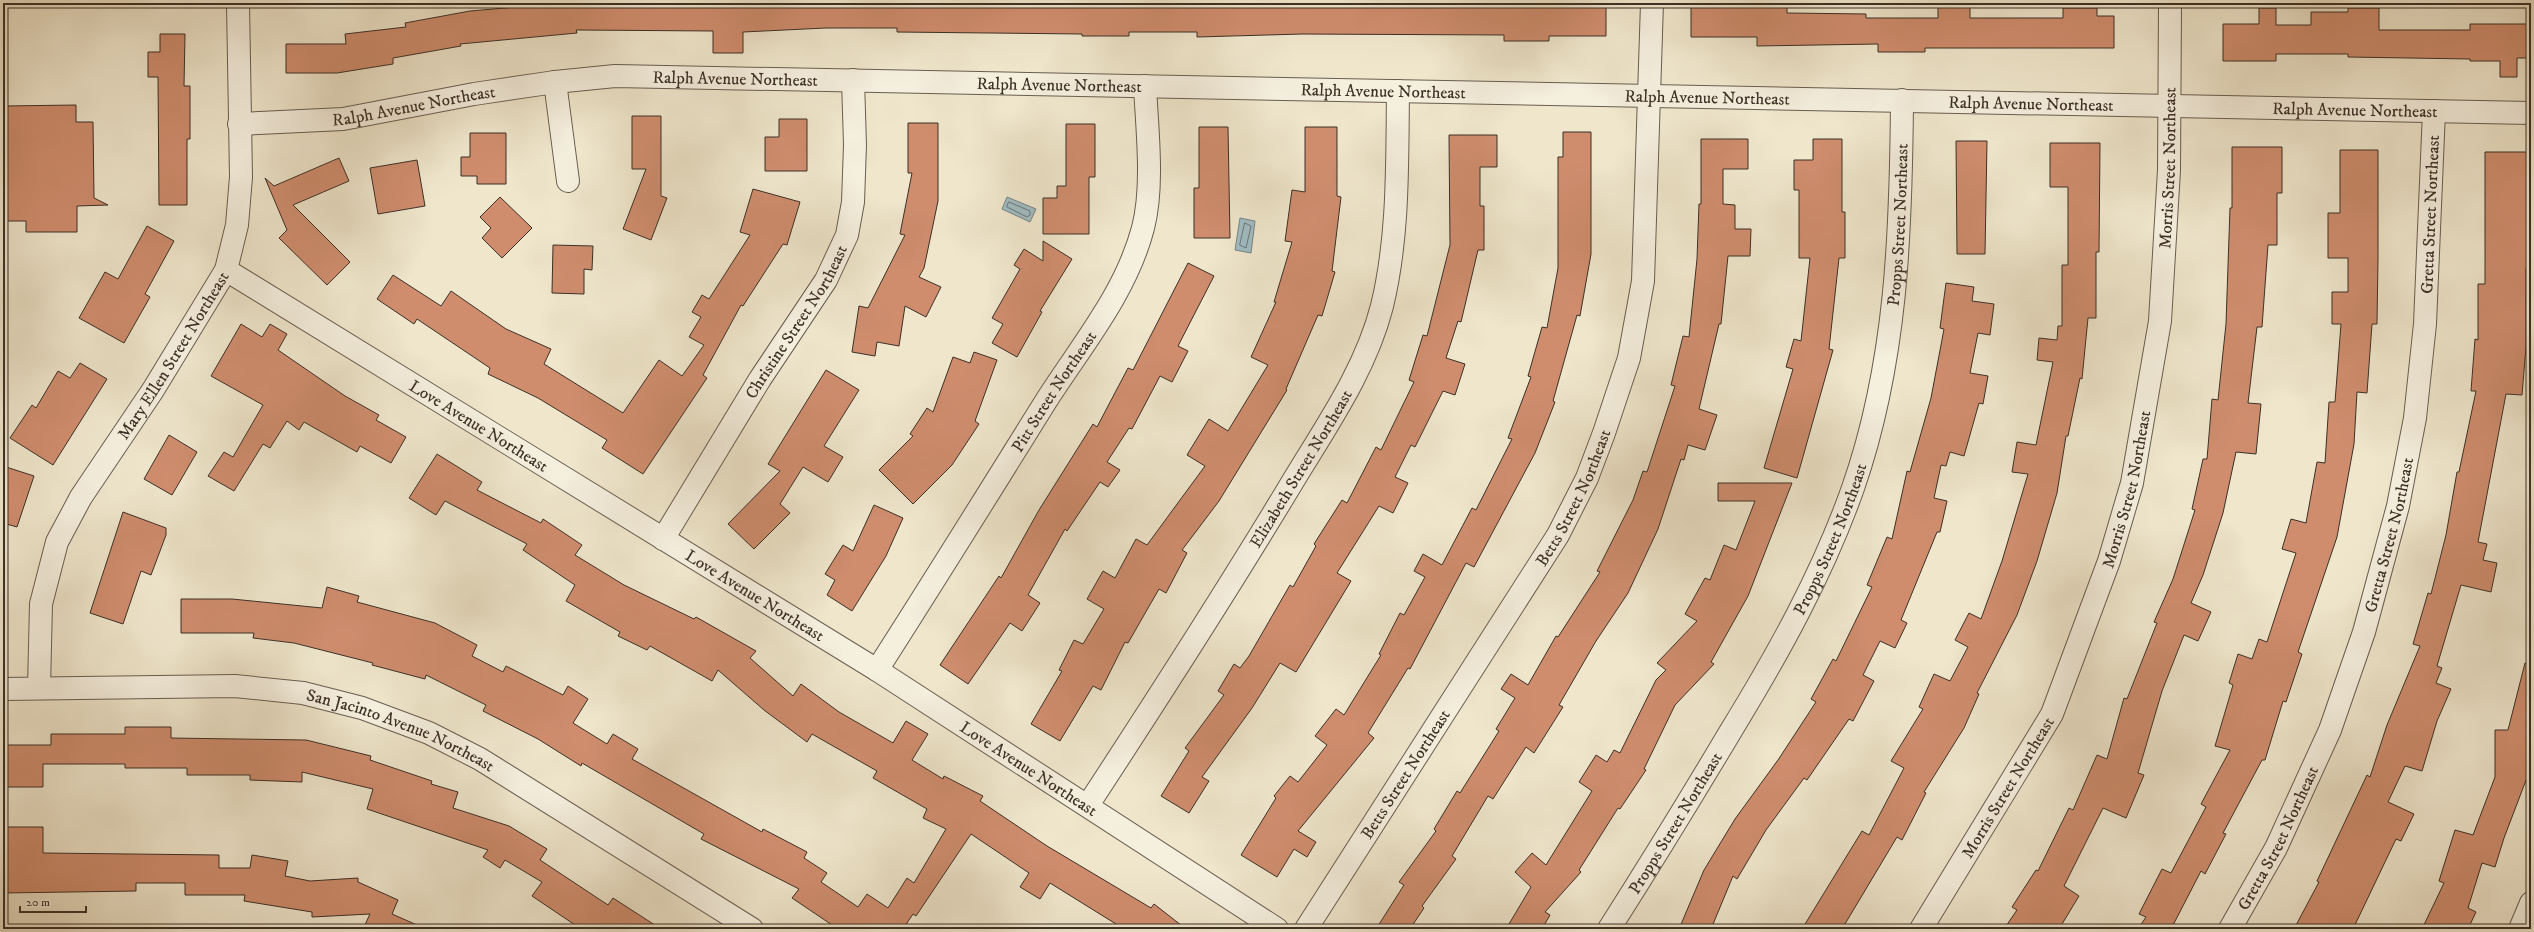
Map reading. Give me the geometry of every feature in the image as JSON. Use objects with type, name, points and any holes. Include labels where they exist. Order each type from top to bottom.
[{"type":"street","name":"Mary Ellen Street Northeast","points":[[39,688],[41,604],[57,542],[81,497],[153,390],[226,270],[237,225],[241,177],[238,3]]},
{"type":"street","name":"Betts Street Northeast","points":[[1306,929],[1558,535],[1587,478],[1629,358],[1643,281],[1652,3]]},
{"type":"street","name":"Morris Street Northeast","points":[[1921,929],[2052,714],[2109,561],[2132,483],[2160,321],[2169,170],[2170,3]]},
{"type":"street","name":"Ralph Avenue Northeast","points":[[239,124],[344,119],[474,94],[554,82],[615,76],[2531,113]]},
{"type":"street","name":"Christine Street Northeast","points":[[663,539],[760,379],[826,280],[847,235],[853,202],[855,145],[853,80]]},
{"type":"street","points":[[554,82],[568,181]]},
{"type":"street","name":"Pitt Street Northeast","points":[[877,670],[1048,398],[1103,316],[1126,270],[1144,227],[1147,190],[1145,86]]},
{"type":"street","name":"Elizabeth Street Northeast","points":[[1088,805],[1259,536],[1347,391],[1368,347],[1382,308],[1395,237],[1398,91]]},
{"type":"street","name":"Propps Street Northeast","points":[[1609,929],[1776,656],[1826,560],[1854,486],[1875,405],[1892,319],[1900,234],[1902,100]]},
{"type":"street","name":"Gretta Street Northeast","points":[[2230,929],[2276,848],[2330,730],[2364,632],[2398,506],[2415,418],[2424,332],[2434,111]]},
{"type":"street","name":"Love Avenue Northeast","points":[[226,270],[877,670],[1088,805],[1277,929]]},
{"type":"street","name":"San Jacinto Avenue Northeast","points":[[3,690],[39,688],[235,686],[302,693],[362,708],[429,733],[480,758],[752,929]]},
{"type":"water","points":[[1007,197],[1036,209],[1030,222],[1002,209]]},
{"type":"water","points":[[1240,218],[1255,221],[1251,253],[1235,250]]},
{"type":"building","points":[[529,3],[1429,3],[1429,6],[1606,3],[1606,36],[1549,36],[1549,41],[1504,41],[1504,35],[1302,34],[1197,37],[1197,32],[1129,32],[1129,36],[1082,36],[1082,34],[897,32],[897,28],[826,28],[743,32],[743,53],[713,53],[713,31],[576,30],[577,33],[460,44],[461,46],[393,58],[393,64],[337,73],[286,73],[286,44],[346,44],[345,34],[406,27],[405,23],[470,11],[529,6]]},
{"type":"building","points":[[1691,3],[1787,3],[1787,13],[1866,14],[1866,18],[1938,18],[1938,4],[1970,4],[1970,18],[2063,18],[2063,8],[2097,8],[2097,16],[2114,16],[2114,48],[1925,48],[1925,52],[1878,52],[1878,44],[1757,46],[1757,37],[1691,37]]},
{"type":"building","points":[[2259,8],[2276,8],[2276,25],[2311,25],[2311,12],[2348,12],[2348,8],[2379,8],[2379,30],[2470,30],[2470,24],[2531,24],[2531,58],[2517,58],[2517,77],[2500,77],[2500,61],[2470,61],[2470,59],[2348,57],[2348,54],[2276,54],[2276,61],[2223,61],[2223,24],[2259,24]]},
{"type":"building","points":[[160,34],[185,34],[184,86],[190,86],[190,139],[187,139],[187,205],[159,205],[158,77],[148,77],[148,52],[160,52]]},
{"type":"building","points":[[76,105],[76,122],[93,122],[94,198],[108,205],[77,206],[77,232],[26,232],[26,221],[3,221],[3,106]]},
{"type":"building","points":[[632,116],[661,116],[661,196],[667,198],[651,240],[623,229],[646,169],[632,169]]},
{"type":"building","points":[[779,119],[807,119],[807,171],[765,171],[765,137],[779,137]]},
{"type":"building","points":[[908,123],[938,123],[938,201],[924,268],[919,277],[941,287],[926,317],[905,306],[899,346],[877,342],[875,356],[852,352],[859,306],[868,308],[905,235],[900,234],[912,173],[908,173]]},
{"type":"building","points":[[1066,124],[1095,124],[1095,177],[1089,177],[1089,234],[1043,234],[1043,198],[1057,198],[1057,186],[1066,186]]},
{"type":"building","points":[[1199,127],[1228,127],[1230,238],[1194,238],[1194,188],[1199,188]]},
{"type":"building","points":[[1305,127],[1337,127],[1337,196],[1341,197],[1332,271],[1335,272],[1322,316],[1318,315],[1286,389],[1287,390],[1219,501],[1182,550],[1187,553],[1166,593],[1159,589],[1128,643],[1125,642],[1101,690],[1093,686],[1060,741],[1031,724],[1062,671],[1059,670],[1074,640],[1083,644],[1104,609],[1087,599],[1103,571],[1115,578],[1136,539],[1147,545],[1205,466],[1187,455],[1209,419],[1228,431],[1268,365],[1251,357],[1276,302],[1274,302],[1292,242],[1285,241],[1292,190],[1305,192]]},
{"type":"building","points":[[1563,132],[1591,132],[1591,254],[1580,316],[1577,315],[1553,401],[1555,402],[1535,453],[1474,567],[1466,563],[1410,669],[1408,668],[1368,733],[1374,738],[1298,831],[1316,842],[1307,857],[1294,849],[1277,877],[1241,855],[1276,798],[1274,796],[1290,776],[1298,782],[1327,745],[1315,736],[1336,709],[1344,715],[1381,655],[1379,654],[1400,613],[1404,615],[1425,577],[1414,571],[1423,554],[1442,565],[1472,508],[1476,510],[1512,439],[1508,438],[1531,377],[1528,376],[1542,327],[1547,328],[1558,268],[1558,157],[1563,157]]},
{"type":"building","points":[[470,133],[506,133],[506,184],[477,184],[477,176],[461,176],[461,157],[470,157]]},
{"type":"building","points":[[1449,135],[1497,135],[1497,167],[1480,167],[1480,206],[1484,206],[1484,250],[1478,250],[1461,322],[1458,321],[1446,358],[1465,364],[1455,395],[1443,391],[1415,447],[1411,445],[1395,477],[1408,483],[1393,513],[1379,506],[1337,573],[1351,581],[1296,672],[1280,663],[1252,708],[1202,777],[1209,781],[1189,813],[1161,796],[1189,751],[1185,748],[1224,695],[1218,691],[1234,664],[1240,668],[1249,656],[1290,585],[1293,587],[1316,546],[1314,544],[1342,500],[1347,503],[1376,447],[1381,450],[1414,382],[1409,380],[1423,335],[1427,336],[1450,245]]},
{"type":"building","points":[[1701,139],[1748,139],[1748,169],[1723,169],[1723,204],[1735,205],[1735,229],[1751,229],[1750,256],[1728,256],[1721,324],[1719,324],[1699,409],[1717,415],[1705,450],[1688,445],[1684,460],[1681,459],[1658,529],[1628,593],[1596,641],[1559,705],[1563,707],[1534,753],[1526,747],[1493,799],[1488,796],[1452,856],[1456,859],[1422,906],[1424,908],[1410,929],[1376,929],[1404,885],[1399,882],[1436,831],[1434,829],[1457,791],[1460,793],[1499,731],[1496,729],[1515,698],[1501,689],[1511,674],[1528,685],[1556,636],[1558,637],[1600,572],[1597,571],[1633,500],[1643,471],[1647,472],[1675,386],[1671,385],[1683,336],[1689,337],[1697,259],[1699,204],[1701,204]]},
{"type":"building","points":[[1813,139],[1842,139],[1842,212],[1845,212],[1845,258],[1839,258],[1829,349],[1833,350],[1797,478],[1764,468],[1793,369],[1786,367],[1794,339],[1801,341],[1810,258],[1799,258],[1799,190],[1794,190],[1794,160],[1813,160]]},
{"type":"building","points":[[1956,141],[1987,141],[1985,254],[1957,254]]},
{"type":"building","points":[[2050,143],[2100,143],[2099,252],[2096,252],[2096,318],[2088,318],[2082,379],[2080,378],[2068,436],[2066,436],[2057,493],[2037,561],[2017,615],[1977,693],[1979,694],[1964,728],[1924,792],[1926,793],[1902,840],[1897,837],[1842,929],[1802,929],[1862,831],[1869,835],[1904,768],[1891,761],[1923,709],[1919,707],[1934,674],[1950,681],[1968,647],[1955,640],[1969,613],[1981,619],[2002,561],[2028,474],[2012,472],[2017,442],[2036,445],[2053,362],[2037,360],[2039,338],[2057,340],[2058,326],[2062,326],[2062,265],[2068,265],[2068,187],[2050,187]]},
{"type":"building","points":[[2232,147],[2282,147],[2282,193],[2277,193],[2277,245],[2268,245],[2262,327],[2257,327],[2248,403],[2261,404],[2256,454],[2236,452],[2223,513],[2203,575],[2191,603],[2211,612],[2198,641],[2184,635],[2162,691],[2138,773],[2144,775],[2126,818],[2103,808],[2064,886],[2079,896],[2059,929],[2004,929],[2017,910],[2012,907],[2036,870],[2038,871],[2069,808],[2073,810],[2097,755],[2107,759],[2124,698],[2127,699],[2157,623],[2154,622],[2173,579],[2195,510],[2192,509],[2203,459],[2207,459],[2212,399],[2218,400],[2226,324],[2230,208],[2232,208]]},
{"type":"building","points":[[2340,150],[2378,150],[2378,258],[2377,324],[2372,324],[2367,393],[2357,392],[2354,444],[2337,537],[2298,652],[2302,654],[2286,702],[2283,701],[2265,760],[2262,760],[2223,833],[2226,834],[2205,874],[2201,871],[2171,929],[2138,929],[2146,917],[2139,914],[2162,869],[2171,873],[2206,807],[2201,804],[2230,750],[2215,746],[2233,685],[2229,683],[2238,654],[2252,659],[2259,639],[2267,642],[2296,553],[2282,549],[2291,519],[2306,523],[2317,462],[2325,463],[2329,402],[2335,402],[2341,324],[2332,324],[2332,292],[2348,292],[2348,258],[2328,258],[2328,213],[2340,213]]},
{"type":"building","points":[[2485,152],[2531,152],[2531,269],[2526,269],[2526,347],[2522,395],[2506,394],[2478,542],[2487,544],[2483,560],[2497,563],[2491,592],[2461,585],[2437,666],[2442,668],[2436,683],[2451,689],[2437,721],[2422,771],[2405,766],[2388,802],[2414,814],[2401,841],[2396,839],[2353,929],[2294,929],[2319,882],[2317,881],[2367,775],[2370,777],[2387,725],[2420,646],[2413,644],[2428,593],[2431,594],[2446,535],[2457,472],[2459,472],[2476,391],[2471,391],[2475,339],[2478,340],[2478,284],[2485,284]]},
{"type":"building","points":[[339,158],[349,181],[293,205],[350,262],[327,285],[279,238],[287,230],[265,178],[274,186]]},
{"type":"building","points":[[417,160],[425,206],[378,214],[370,168]]},
{"type":"building","points":[[753,189],[800,202],[787,245],[783,244],[743,306],[741,305],[703,375],[707,378],[643,474],[602,448],[607,440],[538,398],[488,374],[490,368],[417,319],[414,324],[377,299],[393,275],[441,306],[451,291],[506,329],[551,349],[544,364],[623,413],[659,360],[682,376],[704,345],[689,337],[701,317],[692,312],[702,295],[709,299],[750,235],[740,232]]},
{"type":"building","points":[[500,197],[532,228],[502,258],[482,238],[491,228],[480,217]]},
{"type":"building","points":[[147,226],[174,241],[145,294],[150,297],[124,343],[79,318],[105,272],[118,279]]},
{"type":"building","points":[[1043,241],[1072,259],[1040,311],[1042,312],[1017,357],[992,343],[1003,324],[992,318],[1020,269],[1014,265],[1024,249],[1043,261]]},
{"type":"building","points":[[553,245],[593,246],[592,270],[584,269],[584,294],[552,293]]},
{"type":"building","points":[[1188,263],[1214,276],[1178,346],[1188,351],[1172,382],[1160,376],[1132,429],[1129,428],[1107,462],[1120,470],[1108,487],[1100,482],[1067,531],[1065,529],[1028,595],[1040,603],[1022,631],[1010,623],[968,684],[940,665],[999,576],[1001,578],[1039,510],[1093,424],[1097,427],[1128,368],[1133,370]]},
{"type":"building","points":[[1946,283],[1974,287],[1972,301],[1994,304],[1990,335],[1978,333],[1970,373],[1988,376],[1983,404],[1979,403],[1964,456],[1950,452],[1946,466],[1941,465],[1934,498],[1947,501],[1940,532],[1937,532],[1901,620],[1907,623],[1895,648],[1880,641],[1863,675],[1874,681],[1853,721],[1849,719],[1807,780],[1804,778],[1766,830],[1737,879],[1733,876],[1711,929],[1679,929],[1704,870],[1735,819],[1778,760],[1816,702],[1811,699],[1833,659],[1836,661],[1872,587],[1867,585],[1887,537],[1892,539],[1907,471],[1910,472],[1931,398],[1944,329],[1940,328]]},
{"type":"building","points":[[241,324],[262,337],[270,324],[287,334],[278,350],[345,396],[379,415],[376,420],[406,437],[391,463],[360,446],[357,452],[304,422],[299,430],[287,421],[270,448],[263,444],[234,491],[208,476],[224,452],[233,457],[263,405],[211,376]]},
{"type":"building","points":[[974,352],[997,360],[975,421],[979,424],[952,465],[913,504],[879,470],[913,436],[910,434],[927,408],[933,412],[953,357],[970,363]]},
{"type":"building","points":[[80,363],[107,379],[53,465],[10,438],[32,405],[36,408],[58,371],[70,378]]},
{"type":"building","points":[[826,370],[859,390],[824,446],[843,457],[828,482],[803,467],[780,504],[790,513],[754,549],[728,524],[780,471],[768,464]]},
{"type":"building","points":[[169,435],[197,452],[172,495],[144,479]]},
{"type":"building","points":[[437,454],[482,482],[477,490],[541,523],[543,519],[582,545],[575,555],[624,585],[694,619],[696,617],[756,651],[750,658],[793,696],[801,684],[839,712],[893,743],[906,721],[928,734],[912,760],[943,779],[944,776],[983,796],[980,801],[1047,846],[1151,908],[1154,904],[1186,929],[1124,929],[1050,883],[1040,899],[1020,887],[1029,873],[971,834],[916,916],[913,914],[903,929],[838,929],[792,898],[799,889],[701,839],[704,834],[582,763],[581,766],[538,739],[483,711],[486,705],[426,675],[425,679],[372,665],[373,663],[294,643],[253,638],[254,633],[181,633],[181,599],[232,599],[322,608],[327,587],[359,596],[357,602],[435,623],[477,645],[472,656],[503,672],[506,666],[563,695],[568,686],[588,699],[573,723],[607,744],[613,734],[638,749],[632,759],[762,832],[763,829],[807,852],[804,858],[827,873],[821,882],[858,907],[867,894],[888,908],[907,878],[914,883],[946,829],[923,818],[927,809],[873,778],[877,771],[812,734],[807,742],[764,710],[718,670],[712,681],[650,646],[647,650],[618,636],[620,632],[566,601],[575,585],[523,550],[527,544],[445,501],[436,515],[409,498]]},
{"type":"building","points":[[3,466],[34,476],[17,527],[3,523]]},
{"type":"building","points":[[1718,483],[1792,483],[1748,596],[1711,662],[1714,664],[1675,705],[1644,769],[1646,770],[1620,809],[1618,808],[1579,870],[1581,872],[1545,912],[1550,915],[1542,929],[1506,929],[1531,887],[1515,872],[1532,853],[1546,865],[1592,791],[1579,782],[1596,755],[1607,762],[1614,750],[1620,753],[1656,680],[1666,670],[1657,663],[1697,621],[1685,614],[1705,578],[1710,580],[1724,545],[1736,550],[1755,501],[1718,501]]},
{"type":"building","points":[[874,505],[903,518],[886,556],[852,611],[827,595],[835,580],[825,574],[843,545],[853,551]]},
{"type":"building","points":[[123,512],[166,528],[166,535],[151,575],[141,571],[123,624],[90,613]]},
{"type":"building","points":[[2525,663],[2531,664],[2531,767],[2504,838],[2495,867],[2482,863],[2468,908],[2476,912],[2468,929],[2422,929],[2444,883],[2439,881],[2455,830],[2473,835],[2495,777],[2495,730],[2508,730]]},
{"type":"building","points":[[125,727],[171,727],[171,738],[306,740],[371,756],[370,760],[432,781],[431,784],[458,792],[453,808],[509,826],[547,849],[540,860],[608,905],[613,898],[661,929],[581,929],[532,896],[542,882],[505,860],[500,868],[483,857],[488,850],[367,809],[373,789],[302,772],[302,782],[250,780],[250,775],[187,775],[187,768],[125,768],[125,764],[43,764],[43,787],[5,787],[3,745],[51,745],[51,734],[125,734]]},
{"type":"building","points":[[3,827],[43,827],[43,853],[219,855],[219,868],[250,868],[252,855],[288,861],[285,876],[310,881],[358,878],[358,882],[398,900],[392,914],[426,929],[363,929],[370,914],[312,917],[312,912],[244,901],[245,895],[185,895],[185,883],[136,883],[136,891],[3,893]]}]
